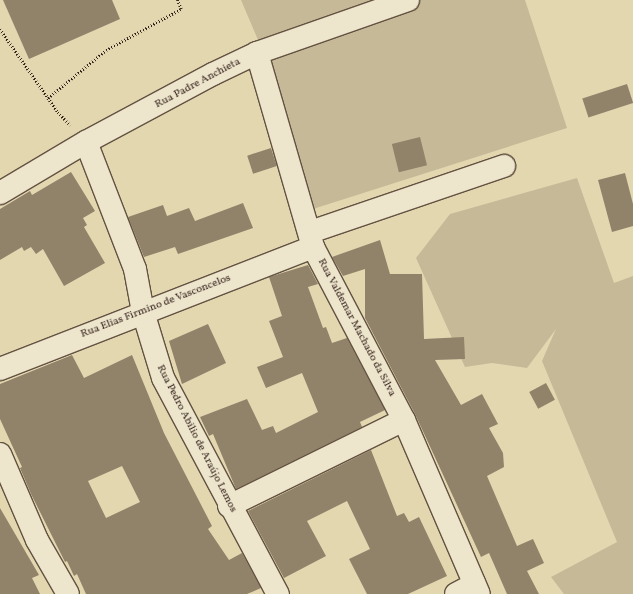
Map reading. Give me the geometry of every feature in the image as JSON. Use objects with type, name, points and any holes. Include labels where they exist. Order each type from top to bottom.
[{"type":"street","name":"Rua Padre Anchieta","points":[[0,193],[86,142],[213,74],[257,53],[408,0]]},
{"type":"street","name":"Rua Valdemar Machado da Silva","points":[[257,53],[311,239],[404,420],[470,591]]},
{"type":"street","name":"Rua Pedro Abilio de Araújo Lemos","points":[[86,142],[135,269],[142,312],[163,378],[229,506],[278,594]]},
{"type":"street","name":"Rua Elias Firmino de Vasconcelos","points":[[0,369],[142,312],[311,239],[504,166]]},
{"type":"street","points":[[229,506],[404,420]]},
{"type":"street","points":[[0,454],[37,540],[68,594]]},
{"type":"path","points":[[48,98],[106,50],[181,9],[177,0]]},
{"type":"path","points":[[0,29],[48,98],[86,142]]},
{"type":"shaded area","points":[[241,0],[525,0],[567,128],[313,209],[270,68]]},
{"type":"shaded area","points":[[577,178],[614,283],[633,276],[633,594],[564,594],[551,577],[617,542],[542,361],[556,329],[527,368],[492,363],[465,367],[416,258],[450,214]]},
{"type":"building","points":[[3,0],[112,0],[120,19],[29,59]]},
{"type":"building","points":[[627,84],[633,103],[588,118],[582,99]]},
{"type":"building","points":[[420,137],[427,165],[399,172],[392,144]]},
{"type":"building","points":[[271,148],[277,166],[253,174],[247,156]]},
{"type":"building","points":[[71,172],[95,211],[83,218],[87,225],[84,227],[105,263],[64,286],[43,249],[36,254],[31,247],[24,251],[22,247],[0,260],[0,209],[30,191],[32,195]]},
{"type":"building","points":[[625,173],[633,204],[633,226],[612,232],[598,180]]},
{"type":"building","points":[[243,203],[253,228],[178,254],[175,247],[144,257],[128,217],[163,205],[167,216],[189,208],[195,221]]},
{"type":"building","points":[[380,240],[390,274],[422,274],[424,339],[464,337],[465,359],[435,360],[461,405],[482,394],[498,424],[489,428],[503,453],[504,467],[487,476],[517,546],[533,539],[544,563],[527,571],[539,594],[507,594],[489,553],[481,557],[415,414],[365,318],[365,269],[343,276],[332,257]]},
{"type":"building","points":[[308,265],[318,284],[308,287],[323,328],[326,327],[332,343],[347,338],[385,410],[360,422],[362,427],[236,489],[213,434],[209,436],[200,417],[247,399],[262,430],[273,426],[276,433],[318,412],[302,373],[266,388],[257,367],[283,357],[269,321],[282,316],[269,277]]},
{"type":"building","points":[[208,324],[226,363],[182,384],[169,341]]},
{"type":"building","points":[[72,355],[84,378],[132,355],[164,433],[212,526],[208,529],[229,560],[242,553],[261,588],[247,594],[86,594],[77,574],[74,576],[67,561],[65,562],[31,494],[20,468],[22,467],[0,419],[0,384]],"holes":[[[122,466],[140,502],[106,518],[88,481]]]},
{"type":"building","points":[[546,383],[555,400],[538,409],[529,392]]},
{"type":"building","points":[[371,450],[397,516],[404,513],[409,522],[419,517],[447,576],[408,594],[367,594],[349,559],[370,549],[347,501],[307,521],[326,556],[284,578],[248,511]]},
{"type":"building","points":[[0,508],[39,575],[32,578],[40,594],[0,594]]}]
